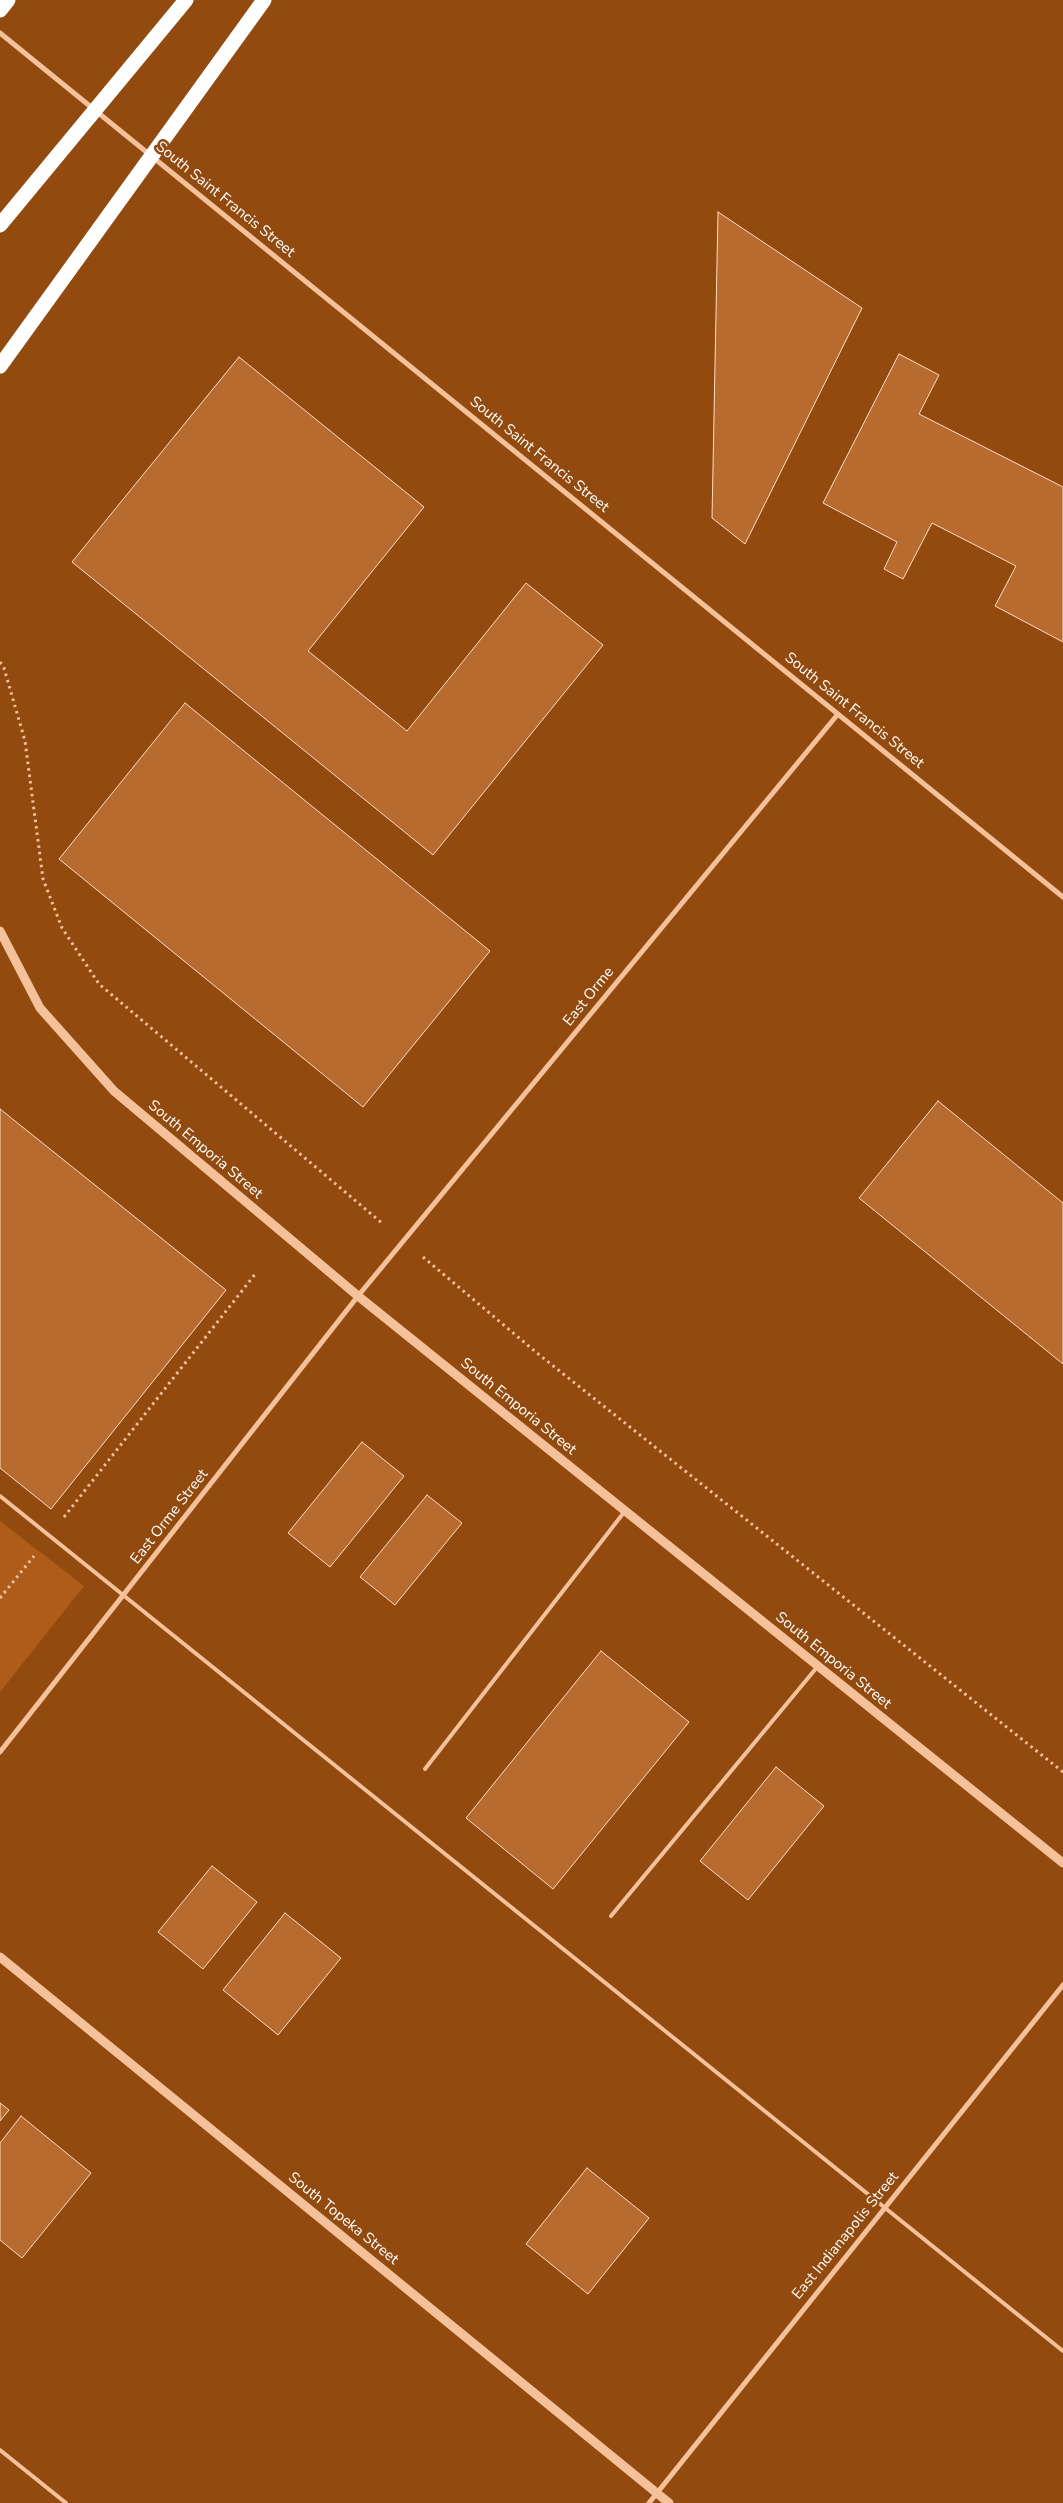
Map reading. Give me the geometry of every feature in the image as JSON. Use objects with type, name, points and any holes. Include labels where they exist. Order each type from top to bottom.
[{"type":"highway","points":[[0,10],[8,0]]},
{"type":"highway","points":[[0,225],[186,0]]},
{"type":"highway","points":[[0,366],[264,0]]},
{"type":"street","name":"South Saint Francis Street","points":[[0,33],[1063,898]]},
{"type":"street","name":"East Orme","points":[[358,1296],[838,714]]},
{"type":"street","name":"South Emporia Street","points":[[0,931],[40,1008],[114,1092],[358,1296],[1063,1863]]},
{"type":"street","name":"East Orme Street","points":[[0,1752],[358,1296]]},
{"type":"street","name":"South Topeka Street","points":[[0,1957],[669,2503]]},
{"type":"street","name":"East Indianapolis Street","points":[[649,2503],[1063,1985]]},
{"type":"lane","points":[[0,1496],[1063,2351]]},
{"type":"lane","points":[[425,1769],[626,1511]]},
{"type":"lane","points":[[611,1916],[818,1666]]},
{"type":"lane","points":[[0,2450],[66,2503]]},
{"type":"path","points":[[0,662],[4,668],[25,742],[43,879],[62,928],[99,984],[537,1353],[1063,1772]]},
{"type":"path","points":[[0,1598],[256,1273]]},
{"type":"shaded area","points":[[0,1521],[84,1586],[0,1692]]},
{"type":"building","points":[[718,212],[862,308],[745,544],[712,518]]},
{"type":"building","points":[[899,354],[939,375],[919,414],[1063,487],[1063,642],[995,606],[1016,566],[932,523],[903,579],[884,569],[897,542],[823,503]]},
{"type":"building","points":[[239,357],[424,507],[308,651],[407,731],[526,583],[603,645],[433,855],[72,562]]},
{"type":"building","points":[[185,703],[490,951],[363,1107],[59,859]]},
{"type":"building","points":[[938,1101],[1063,1203],[1063,1364],[859,1198]]},
{"type":"building","points":[[0,1109],[226,1290],[51,1509],[0,1468]]},
{"type":"building","points":[[362,1442],[404,1476],[330,1567],[288,1533]]},
{"type":"building","points":[[427,1495],[462,1523],[395,1605],[360,1577]]},
{"type":"building","points":[[601,1651],[689,1722],[553,1889],[466,1818]]},
{"type":"building","points":[[776,1767],[824,1806],[748,1900],[700,1861]]},
{"type":"building","points":[[212,1866],[257,1902],[203,1969],[158,1932]]},
{"type":"building","points":[[285,1913],[341,1958],[278,2035],[223,1990]]},
{"type":"building","points":[[0,2103],[9,2110],[0,2121]]},
{"type":"building","points":[[21,2116],[91,2173],[22,2258],[0,2240],[0,2143]]},
{"type":"building","points":[[587,2168],[649,2218],[588,2294],[526,2244]]}]
